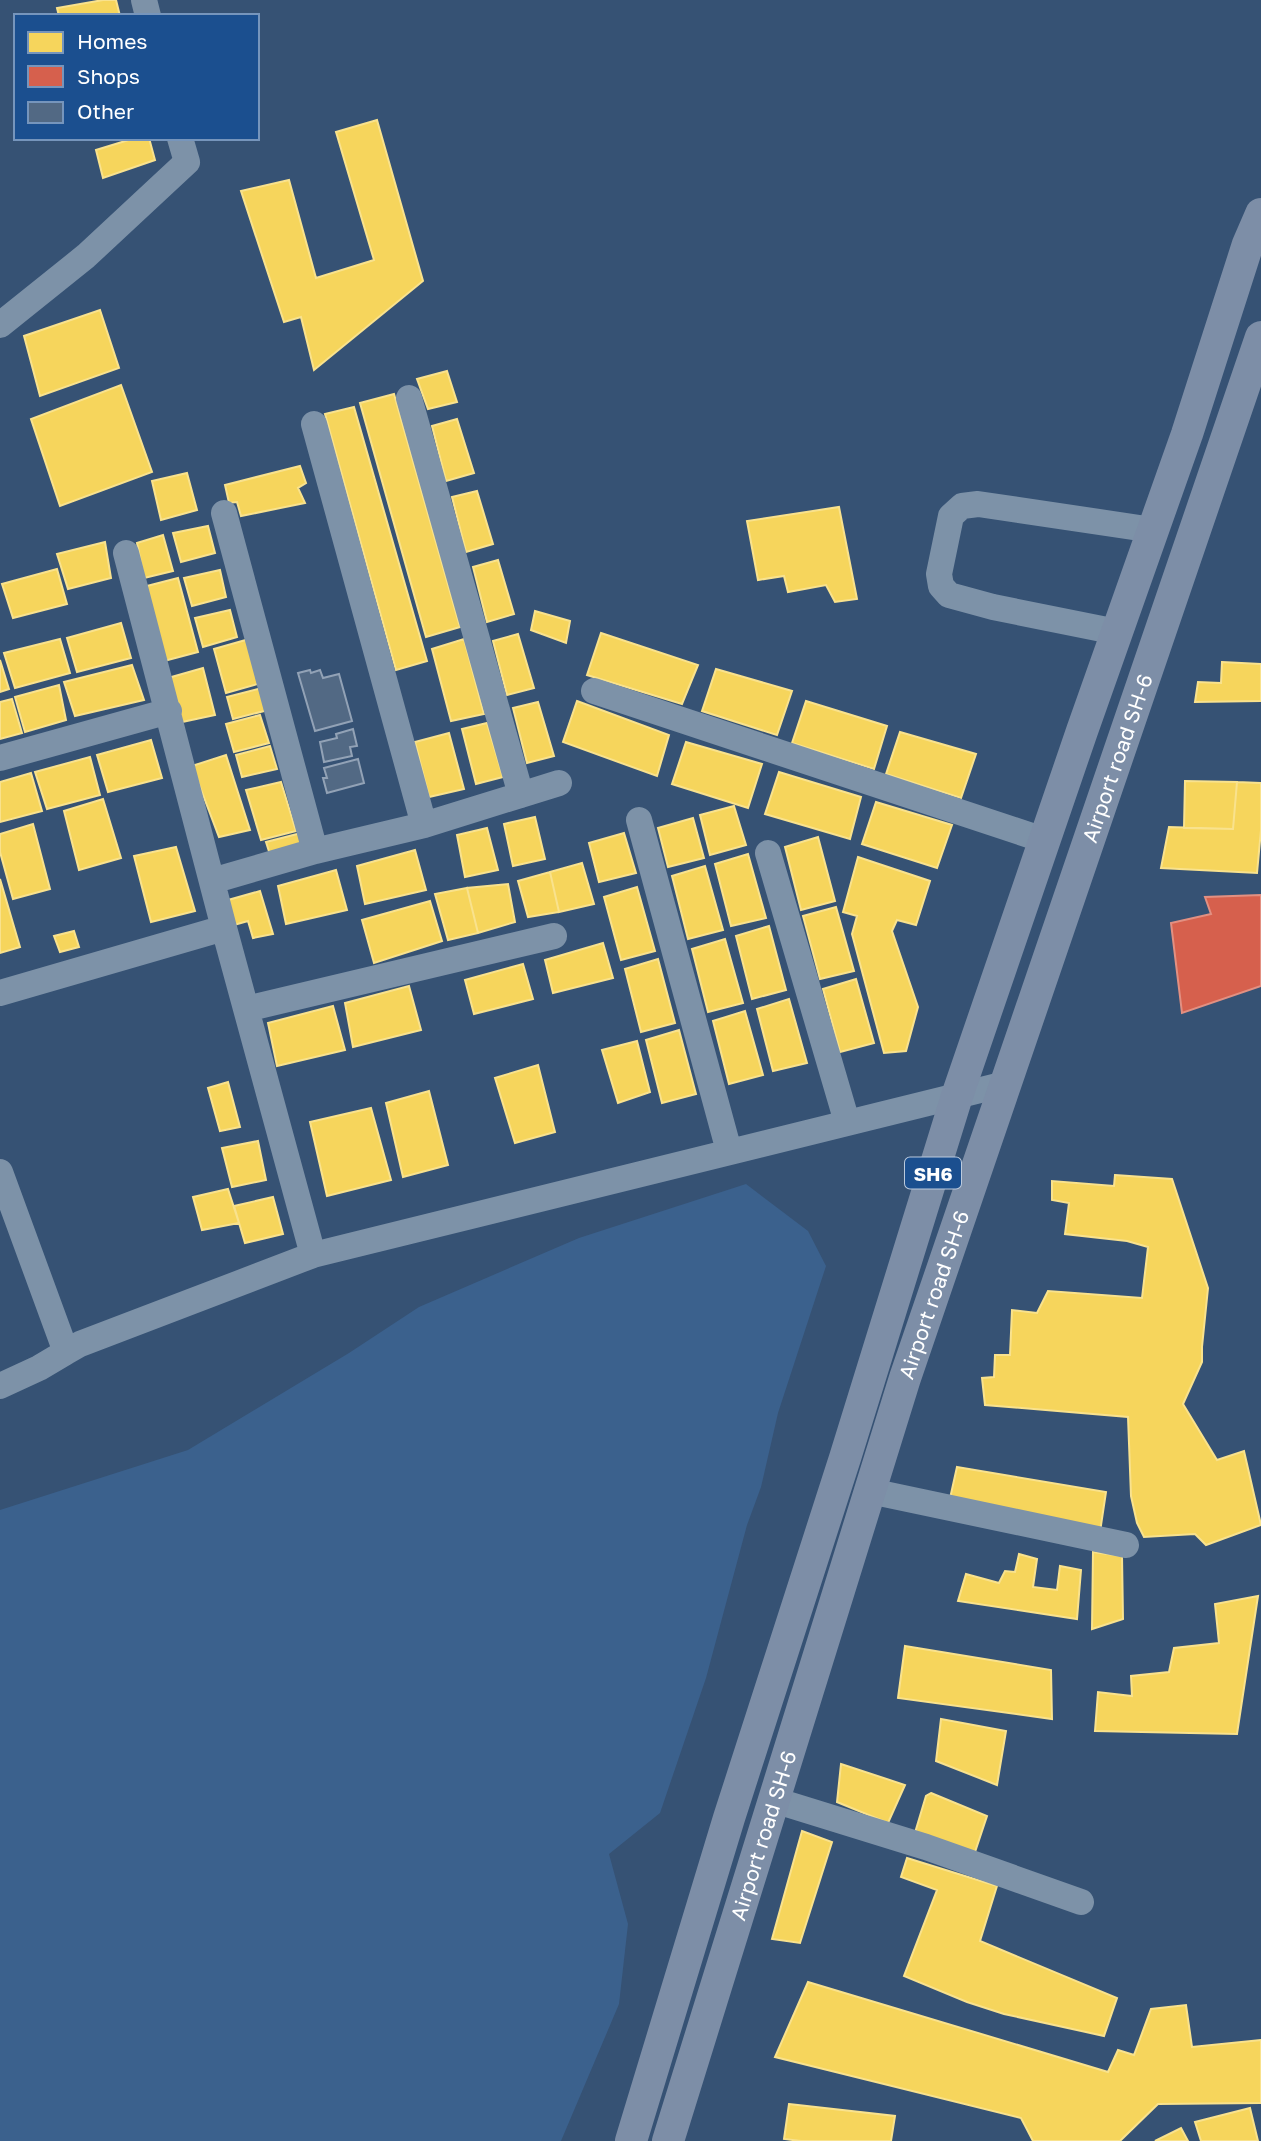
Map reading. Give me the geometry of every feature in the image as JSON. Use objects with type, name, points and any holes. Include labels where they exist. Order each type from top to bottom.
[{"type":"main road","name":"SH6","points":[[631,2141],[729,1818],[845,1458],[957,1096],[1187,434],[1248,244],[1261,214]]},
{"type":"main road","name":"Airport road SH-6","points":[[668,2141],[905,1378],[1261,337]]},
{"type":"main road","points":[[729,1818],[769,1814]]},
{"type":"street","points":[[0,325],[86,256],[187,162],[181,140]]},
{"type":"street","points":[[410,398],[521,795]]},
{"type":"street","points":[[314,424],[424,825]]},
{"type":"street","points":[[1117,632],[993,607],[949,595],[941,586],[939,574],[951,516],[962,506],[978,504],[1153,530]]},
{"type":"street","points":[[224,513],[315,851]]},
{"type":"street","points":[[126,552],[313,1255]]},
{"type":"street","points":[[594,691],[1044,840]]},
{"type":"street","points":[[0,758],[169,711]]},
{"type":"street","points":[[212,881],[315,851],[424,825],[559,783]]},
{"type":"street","points":[[639,820],[729,1151]]},
{"type":"street","points":[[768,853],[847,1122]]},
{"type":"street","points":[[0,993],[224,928]]},
{"type":"street","points":[[246,1009],[554,936]]},
{"type":"street","points":[[0,1386],[39,1368],[80,1344],[313,1255],[1005,1084]]},
{"type":"street","points":[[0,1172],[66,1352]]},
{"type":"street","points":[[870,1490],[1126,1545]]},
{"type":"street","points":[[769,1814],[926,1847],[1081,1902]]},
{"type":"water","points":[[746,1184],[808,1231],[826,1266],[778,1413],[761,1487],[747,1525],[706,1678],[660,1813],[609,1854],[628,1924],[619,2004],[561,2141],[0,2141],[0,1510],[188,1450],[349,1353],[419,1307],[579,1238]]},
{"type":"building: Homes","points":[[116,0],[120,14],[58,14],[57,8]]},
{"type":"building: Homes","points":[[377,120],[423,281],[314,370],[301,317],[284,322],[241,191],[289,180],[316,278],[374,260],[336,132]]},
{"type":"building: Homes","points":[[128,140],[150,140],[155,160],[103,178],[96,150]]},
{"type":"building: Homes","points":[[100,310],[119,368],[40,396],[24,336]]},
{"type":"building: Homes","points":[[447,371],[457,402],[428,409],[417,379]]},
{"type":"building: Homes","points":[[121,385],[152,472],[60,506],[31,419]]},
{"type":"building: Homes","points":[[394,394],[460,627],[426,637],[360,403]]},
{"type":"building: Homes","points":[[354,407],[427,661],[396,670],[325,414]]},
{"type":"building: Homes","points":[[457,419],[474,473],[446,481],[432,426]]},
{"type":"building: Homes","points":[[300,466],[306,483],[298,488],[305,503],[241,516],[237,502],[229,503],[225,485]]},
{"type":"building: Homes","points":[[187,473],[197,510],[161,520],[152,481]]},
{"type":"building: Homes","points":[[477,491],[493,544],[466,552],[452,497]]},
{"type":"building: Homes","points":[[839,507],[857,599],[835,602],[826,585],[788,592],[784,576],[758,580],[747,521]]},
{"type":"building: Homes","points":[[208,526],[215,553],[181,562],[173,533]]},
{"type":"building: Homes","points":[[163,535],[173,571],[144,578],[137,543]]},
{"type":"building: Homes","points":[[105,542],[111,578],[68,589],[57,554]]},
{"type":"building: Homes","points":[[498,560],[514,614],[487,622],[473,567]]},
{"type":"building: Homes","points":[[57,569],[67,604],[13,618],[2,584]]},
{"type":"building: Homes","points":[[220,570],[226,597],[192,606],[184,578]]},
{"type":"building: Homes","points":[[178,578],[198,652],[164,661],[143,587]]},
{"type":"building: Homes","points":[[230,610],[237,637],[203,647],[195,618]]},
{"type":"building: Homes","points":[[535,611],[570,621],[566,643],[531,630]]},
{"type":"building: Homes","points":[[121,623],[131,658],[77,672],[67,638]]},
{"type":"building: Homes","points":[[601,633],[698,665],[682,704],[587,675]]},
{"type":"building: Homes","points":[[518,634],[534,688],[507,695],[493,641]]},
{"type":"building: Homes","points":[[60,639],[70,673],[15,688],[4,653]]},
{"type":"building: Homes","points":[[249,639],[261,683],[226,693],[214,649]]},
{"type":"building: Homes","points":[[464,639],[484,714],[451,721],[432,649]]},
{"type":"building: Homes","points":[[0,660],[9,689],[0,692]]},
{"type":"building: Homes","points":[[1222,662],[1261,664],[1261,701],[1195,702],[1198,682],[1221,683]]},
{"type":"building: Homes","points":[[132,665],[144,700],[75,716],[64,682]]},
{"type":"building: Homes","points":[[203,668],[215,715],[182,722],[168,678]]},
{"type":"building: Homes","points":[[716,669],[792,691],[777,735],[702,711]]},
{"type":"building: Homes","points":[[59,685],[66,720],[25,732],[15,697]]},
{"type":"building: Homes","points":[[262,688],[268,710],[233,719],[227,697]]},
{"type":"building: Homes","points":[[12,699],[22,733],[0,739],[0,702]]},
{"type":"building: Homes","points":[[577,701],[669,735],[657,776],[563,742]]},
{"type":"building: Homes","points":[[806,701],[887,726],[874,769],[792,743]]},
{"type":"building: Homes","points":[[538,702],[554,756],[527,763],[513,708]]},
{"type":"building: Homes","points":[[260,715],[269,743],[234,752],[226,724]]},
{"type":"building: Homes","points":[[487,723],[503,777],[476,784],[462,729]]},
{"type":"building: Homes","points":[[900,732],[976,754],[961,798],[886,774]]},
{"type":"building: Homes","points":[[449,733],[464,789],[429,797],[415,742]]},
{"type":"building: Homes","points":[[151,740],[162,778],[108,792],[97,755]]},
{"type":"building: Homes","points":[[686,742],[762,764],[748,808],[672,784]]},
{"type":"building: Homes","points":[[270,746],[277,769],[242,777],[236,755]]},
{"type":"building: Homes","points":[[226,755],[250,830],[219,837],[192,766]]},
{"type":"building: Homes","points":[[90,757],[100,795],[47,809],[35,772]]},
{"type":"building: Homes","points":[[779,772],[861,797],[850,839],[765,814]]},
{"type":"building: Homes","points":[[31,773],[42,811],[0,822],[0,782]]},
{"type":"building: Homes","points":[[1185,781],[1237,782],[1233,829],[1184,828]]},
{"type":"building: Homes","points":[[281,782],[296,831],[261,840],[246,790]]},
{"type":"building: Homes","points":[[1237,782],[1261,783],[1257,873],[1161,868],[1169,827],[1233,829]]},
{"type":"building: Homes","points":[[103,799],[121,858],[79,870],[64,811]]},
{"type":"building: Homes","points":[[876,802],[952,825],[937,868],[862,844]]},
{"type":"building: Homes","points":[[734,806],[746,845],[710,855],[700,815]]},
{"type":"building: Homes","points":[[535,817],[545,859],[513,866],[504,824]]},
{"type":"building: Homes","points":[[693,818],[704,858],[668,867],[658,828]]},
{"type":"building: Homes","points":[[33,824],[50,889],[13,899],[0,852],[0,834]]},
{"type":"building: Homes","points":[[487,828],[498,870],[465,877],[457,835]]},
{"type":"building: Homes","points":[[301,833],[306,851],[272,861],[266,842]]},
{"type":"building: Homes","points":[[624,833],[636,873],[599,882],[589,843]]},
{"type":"building: Homes","points":[[818,837],[835,901],[801,910],[785,847]]},
{"type":"building: Homes","points":[[176,847],[195,911],[151,922],[134,856]]},
{"type":"building: Homes","points":[[415,850],[426,890],[365,904],[357,866]]},
{"type":"building: Homes","points":[[748,854],[766,918],[731,926],[715,864]]},
{"type":"building: Homes","points":[[858,857],[930,881],[916,925],[897,920],[892,931],[918,1007],[906,1051],[884,1053],[852,934],[857,916],[843,912]]},
{"type":"building: Homes","points":[[582,863],[594,904],[559,912],[550,872]]},
{"type":"building: Homes","points":[[705,866],[723,930],[688,939],[672,876]]},
{"type":"building: Homes","points":[[336,870],[347,910],[286,924],[278,886]]},
{"type":"building: Homes","points":[[550,872],[559,912],[528,917],[518,881]]},
{"type":"building: Homes","points":[[0,879],[20,947],[0,953]]},
{"type":"building: Homes","points":[[508,884],[515,922],[478,933],[467,888]]},
{"type":"building: Homes","points":[[637,887],[655,951],[621,960],[604,897]]},
{"type":"building: Homes","points":[[467,888],[478,933],[448,940],[435,894]]},
{"type":"building: Homes","points":[[260,891],[273,934],[253,938],[248,921],[234,925],[228,900]]},
{"type":"building: Homes","points":[[430,901],[442,941],[374,963],[362,920]]},
{"type":"building: Homes","points":[[836,907],[854,971],[820,979],[803,916]]},
{"type":"building: Homes","points":[[769,926],[786,990],[752,999],[736,936]]},
{"type":"building: Homes","points":[[74,931],[79,947],[60,952],[54,936]]},
{"type":"building: Homes","points":[[725,939],[743,1003],[708,1012],[692,949]]},
{"type":"building: Homes","points":[[603,943],[613,978],[553,993],[545,960]]},
{"type":"building: Homes","points":[[658,959],[675,1023],[641,1032],[625,969]]},
{"type":"building: Homes","points":[[523,964],[533,999],[474,1014],[465,980]]},
{"type":"building: Homes","points":[[856,979],[874,1043],[840,1052],[823,989]]},
{"type":"building: Homes","points":[[409,986],[421,1030],[353,1047],[345,1003]]},
{"type":"building: Homes","points":[[789,999],[807,1063],[773,1071],[757,1009]]},
{"type":"building: Homes","points":[[333,1006],[345,1050],[277,1066],[268,1023]]},
{"type":"building: Homes","points":[[745,1011],[763,1075],[729,1084],[713,1021]]},
{"type":"building: Homes","points":[[679,1030],[696,1094],[662,1103],[646,1040]]},
{"type":"building: Homes","points":[[637,1041],[650,1092],[618,1103],[602,1050]]},
{"type":"building: Homes","points":[[538,1065],[555,1132],[515,1143],[495,1078]]},
{"type":"building: Homes","points":[[228,1082],[240,1127],[220,1131],[208,1088]]},
{"type":"building: Homes","points":[[429,1091],[448,1165],[403,1177],[386,1103]]},
{"type":"building: Homes","points":[[371,1108],[391,1180],[327,1196],[310,1122]]},
{"type":"building: Homes","points":[[258,1141],[266,1180],[232,1187],[222,1148]]},
{"type":"building: Homes","points":[[1115,1175],[1172,1179],[1208,1288],[1202,1362],[1183,1404],[1217,1460],[1244,1451],[1261,1525],[1206,1545],[1195,1534],[1144,1537],[1137,1523],[1131,1496],[1128,1417],[985,1405],[982,1378],[994,1377],[995,1355],[1010,1355],[1012,1310],[1037,1313],[1048,1291],[1142,1298],[1148,1247],[1127,1241],[1065,1234],[1069,1203],[1052,1200],[1052,1181],[1114,1186]]},
{"type":"building: Homes","points":[[228,1189],[239,1223],[202,1230],[193,1197]]},
{"type":"building: Homes","points":[[273,1197],[283,1234],[245,1243],[234,1206]]},
{"type":"building: Homes","points":[[957,1467],[1106,1492],[1100,1532],[949,1503]]},
{"type":"building: Homes","points":[[1093,1552],[1122,1556],[1123,1619],[1092,1629]]},
{"type":"building: Homes","points":[[1019,1554],[1037,1559],[1033,1587],[1057,1590],[1060,1566],[1081,1570],[1077,1619],[958,1601],[966,1574],[999,1583],[1005,1571],[1015,1572]]},
{"type":"building: Homes","points":[[1258,1596],[1237,1734],[1095,1731],[1098,1692],[1132,1696],[1131,1676],[1169,1672],[1174,1648],[1219,1643],[1215,1604]]},
{"type":"building: Homes","points":[[905,1646],[1051,1670],[1052,1719],[898,1698]]},
{"type":"building: Homes","points":[[941,1719],[1006,1731],[997,1785],[936,1761]]},
{"type":"building: Homes","points":[[841,1764],[905,1785],[888,1823],[837,1802]]},
{"type":"building: Homes","points":[[931,1793],[987,1816],[974,1855],[914,1836],[926,1796]]},
{"type":"building: Homes","points":[[802,1831],[832,1842],[800,1943],[772,1939]]},
{"type":"building: Homes","points":[[907,1858],[997,1886],[980,1941],[1117,1998],[1104,2036],[1004,2014],[904,1976],[937,1890],[901,1877]]},
{"type":"building: Homes","points":[[808,1982],[1108,2072],[1118,2050],[1134,2055],[1151,2009],[1186,2005],[1192,2047],[1261,2040],[1261,2103],[1158,2104],[1120,2141],[1033,2141],[1021,2118],[775,2057]]},
{"type":"building: Homes","points":[[789,2104],[895,2116],[891,2141],[784,2139]]},
{"type":"building: Homes","points":[[1250,2108],[1258,2141],[1201,2141],[1195,2122]]},
{"type":"building: Homes","points":[[1181,2128],[1188,2141],[1155,2141]]},
{"type":"building: Shops","points":[[1261,895],[1261,986],[1182,1013],[1171,923],[1211,914],[1205,897]]},
{"type":"building: Other","points":[[310,670],[311,673],[320,670],[323,678],[339,674],[352,721],[315,731],[298,673]]},
{"type":"building: Other","points":[[353,729],[357,746],[350,747],[352,756],[324,762],[320,742],[337,738],[336,734]]},
{"type":"building: Other","points":[[358,759],[364,783],[327,793],[323,778],[327,778],[324,768]]}]
